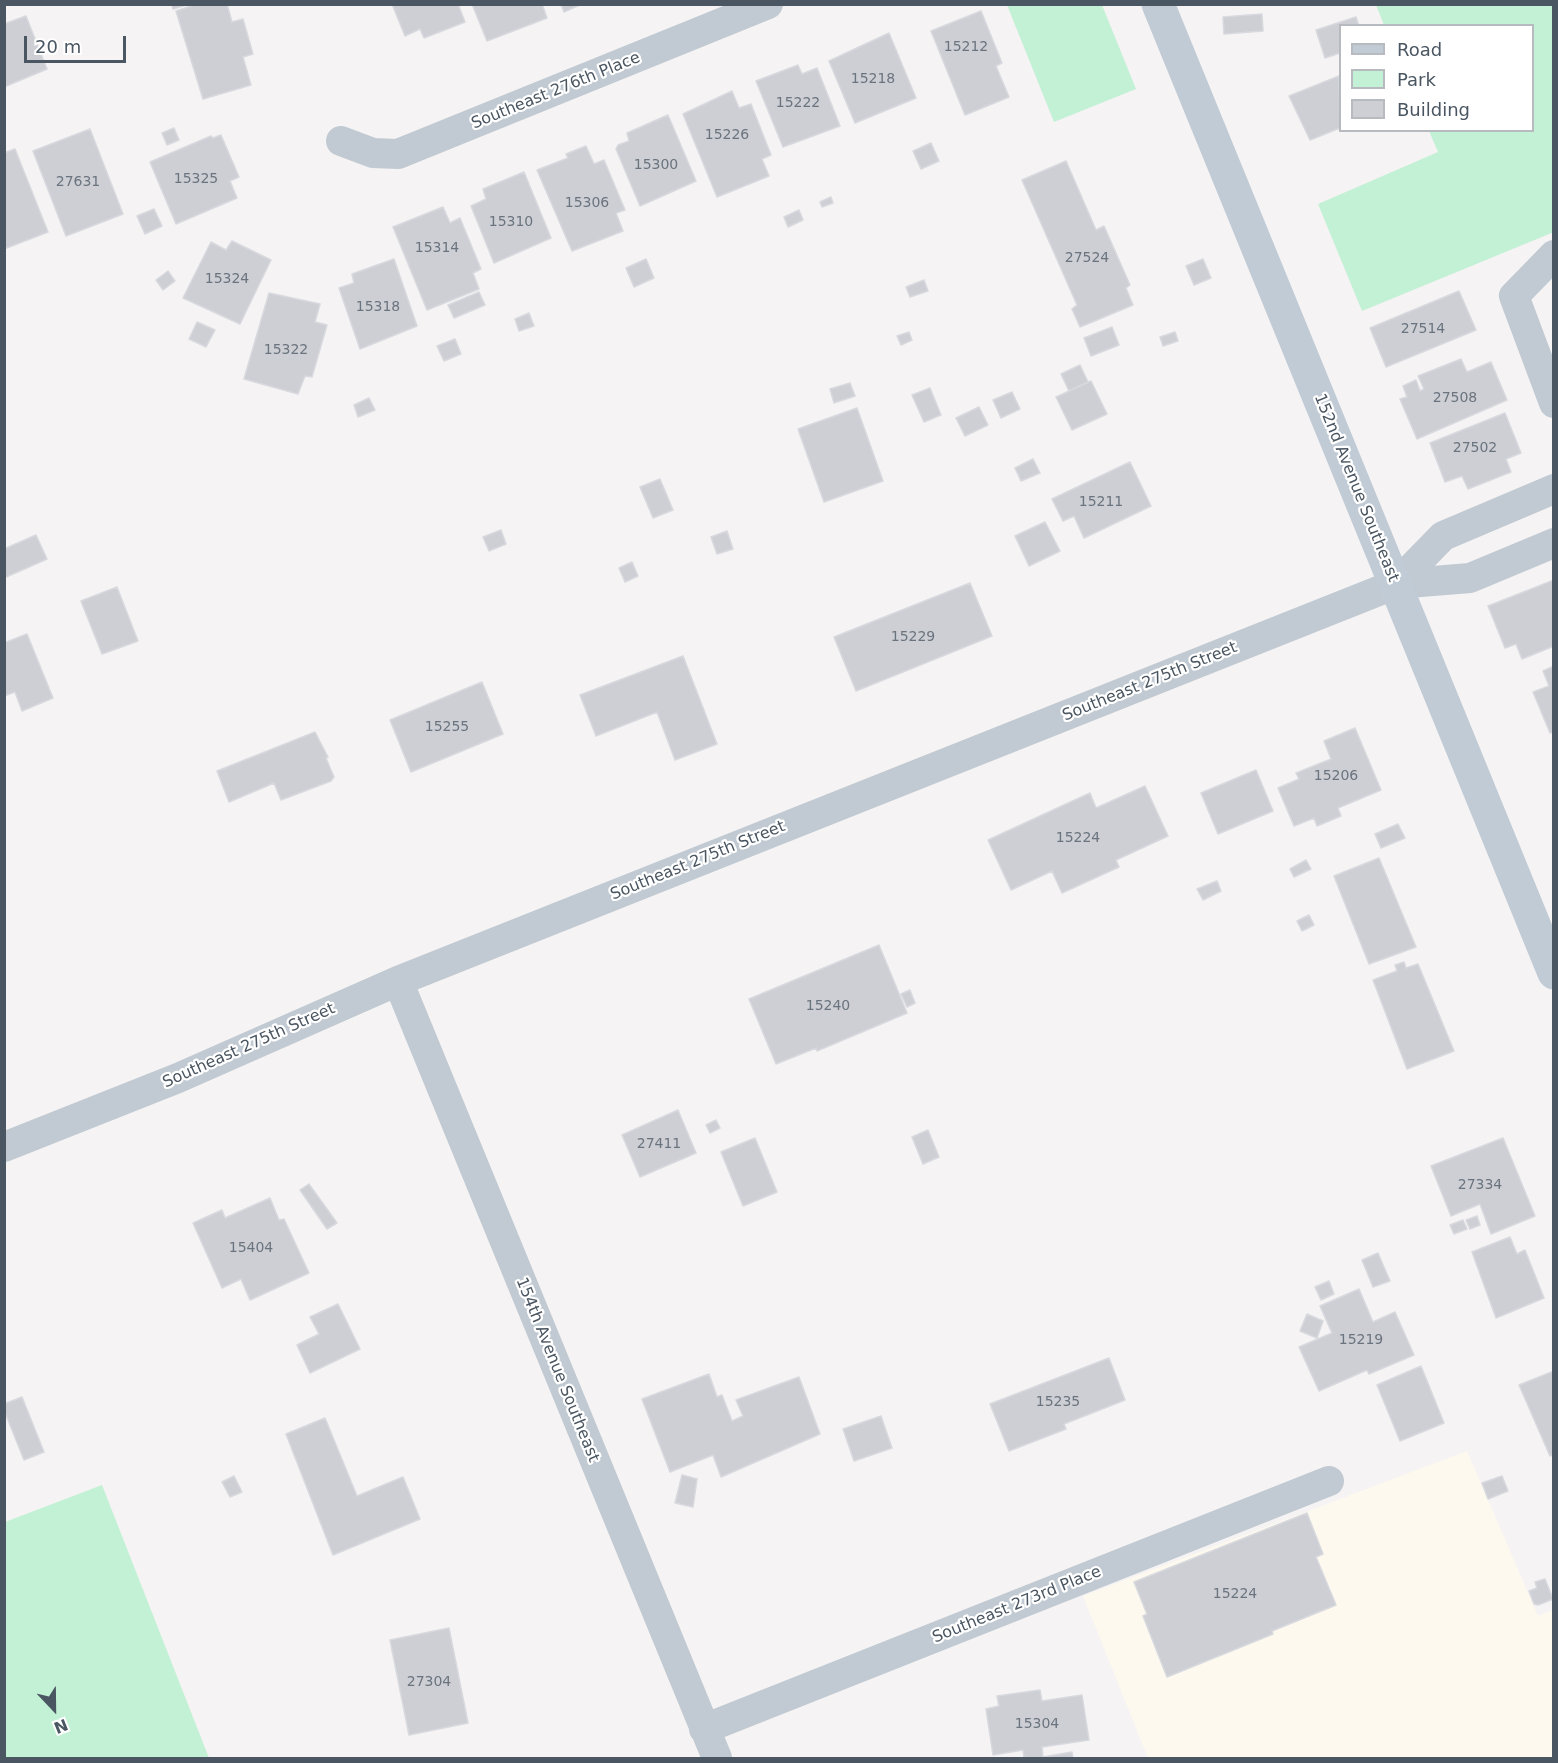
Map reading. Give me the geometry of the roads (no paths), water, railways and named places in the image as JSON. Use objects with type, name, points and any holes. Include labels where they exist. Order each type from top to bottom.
[{"type":"street","name":"Southeast 276th Place","points":[[342,141],[373,153],[398,154],[768,4]]},
{"type":"street","name":"152nd Avenue Southeast","points":[[1158,4],[1554,973]]},
{"type":"street","points":[[1554,255],[1514,297],[1554,403]]},
{"type":"street","name":"Southeast 275th Street","points":[[1396,584],[1443,536],[1554,489]]},
{"type":"street","name":"Southeast 275th Street","points":[[4,1147],[178,1078],[398,981],[1396,584],[1470,578],[1554,543]]},
{"type":"street","name":"154th Avenue Southeast","points":[[398,981],[717,1758]]},
{"type":"street","name":"Southeast 273rd Place","points":[[704,1729],[1329,1481]]}]
